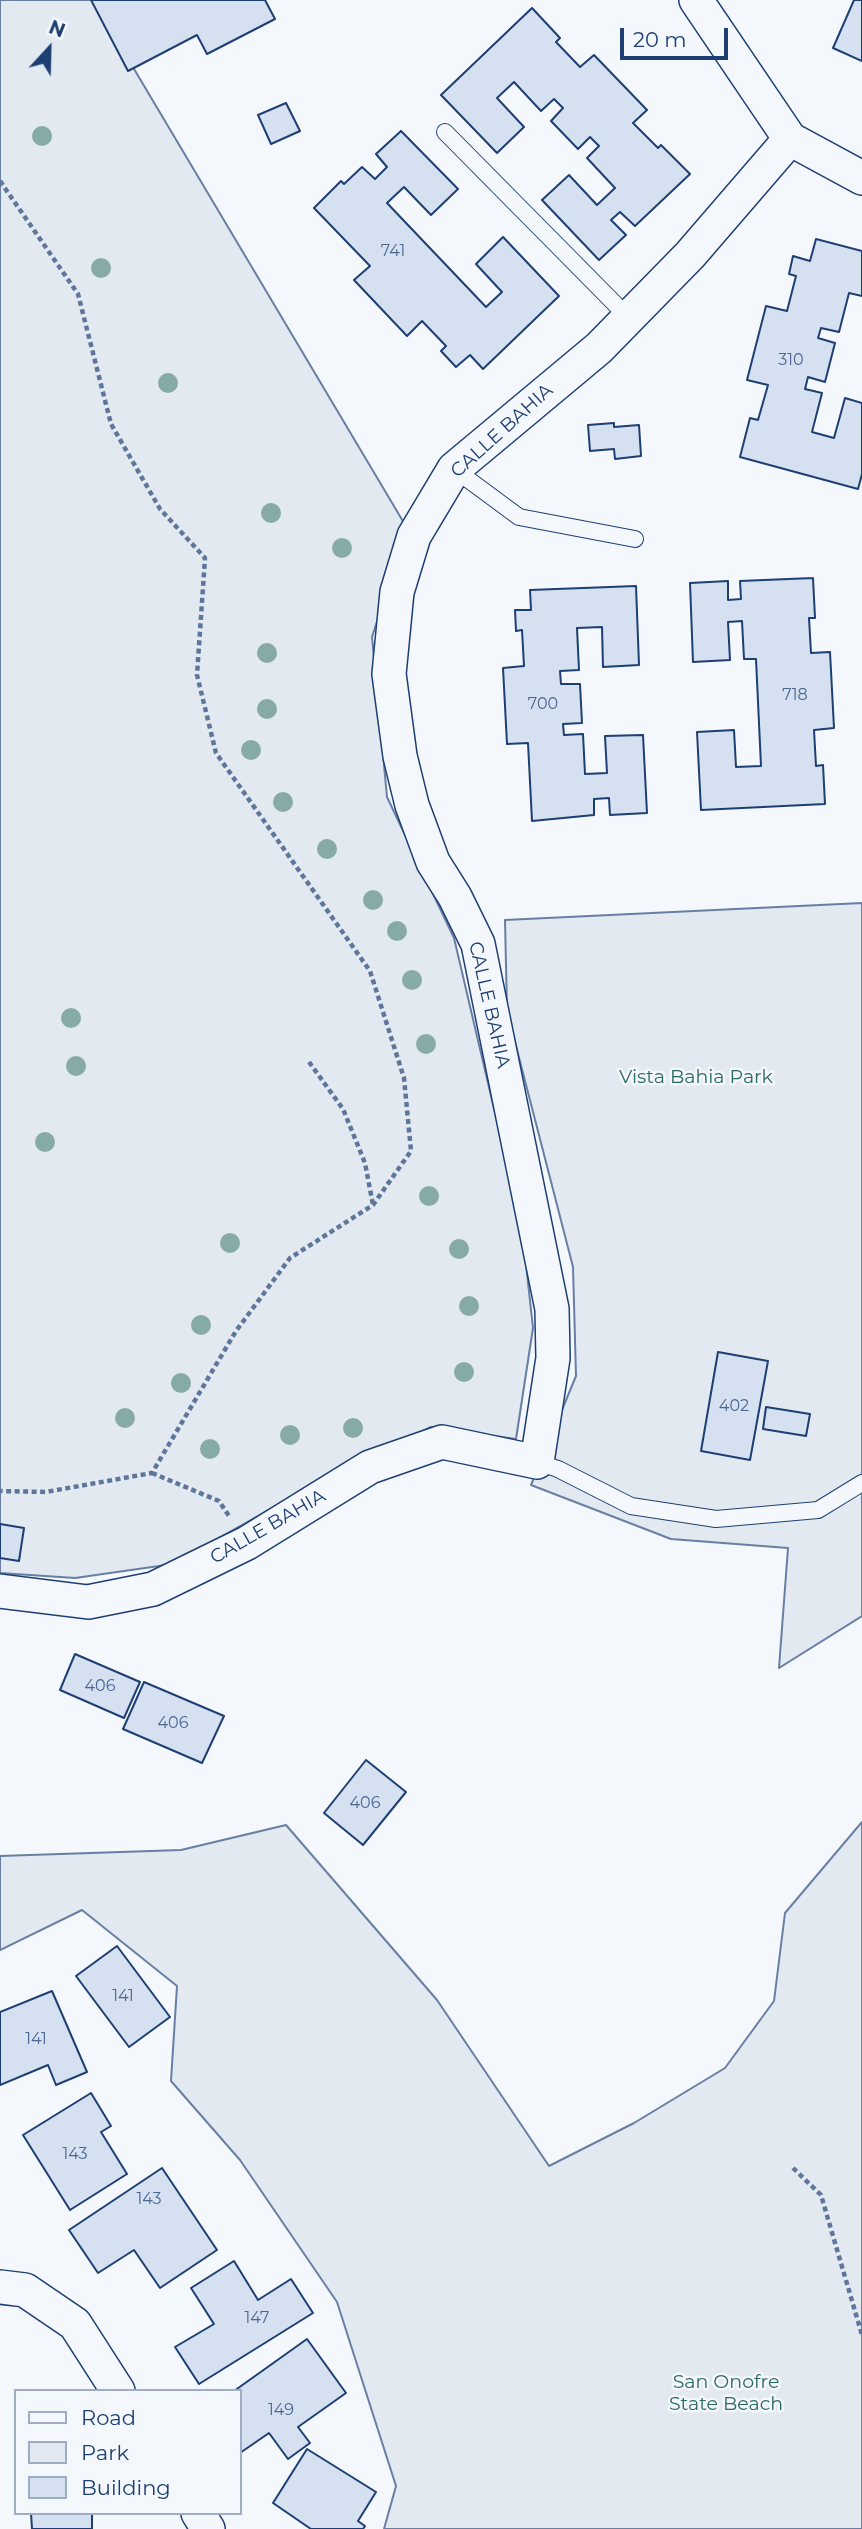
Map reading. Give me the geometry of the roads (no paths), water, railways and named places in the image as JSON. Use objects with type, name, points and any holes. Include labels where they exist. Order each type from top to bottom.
[{"type":"street","points":[[696,0],[790,138],[862,178]]},
{"type":"street","name":"CALLE BAHIA","points":[[0,1591],[88,1602],[153,1589],[247,1543],[370,1467],[442,1442],[537,1462],[553,1358],[552,1309],[478,944],[455,897],[433,862],[412,805],[400,756],[389,674],[397,592],[414,536],[454,469],[599,348],[690,255],[790,138]]},
{"type":"street","points":[[0,2287],[24,2290],[75,2323],[117,2389]]},
{"type":"lane","points":[[445,132],[629,318]]},
{"type":"lane","points":[[454,469],[519,517],[635,538]]},
{"type":"lane","points":[[537,1462],[558,1469],[631,1506],[716,1519],[818,1510],[862,1483]]},
{"type":"park label","name":"Vista Bahia Park","points":[[696,1077]]},
{"type":"park label","name":"San Onofre State Beach","points":[[726,2393]]}]
